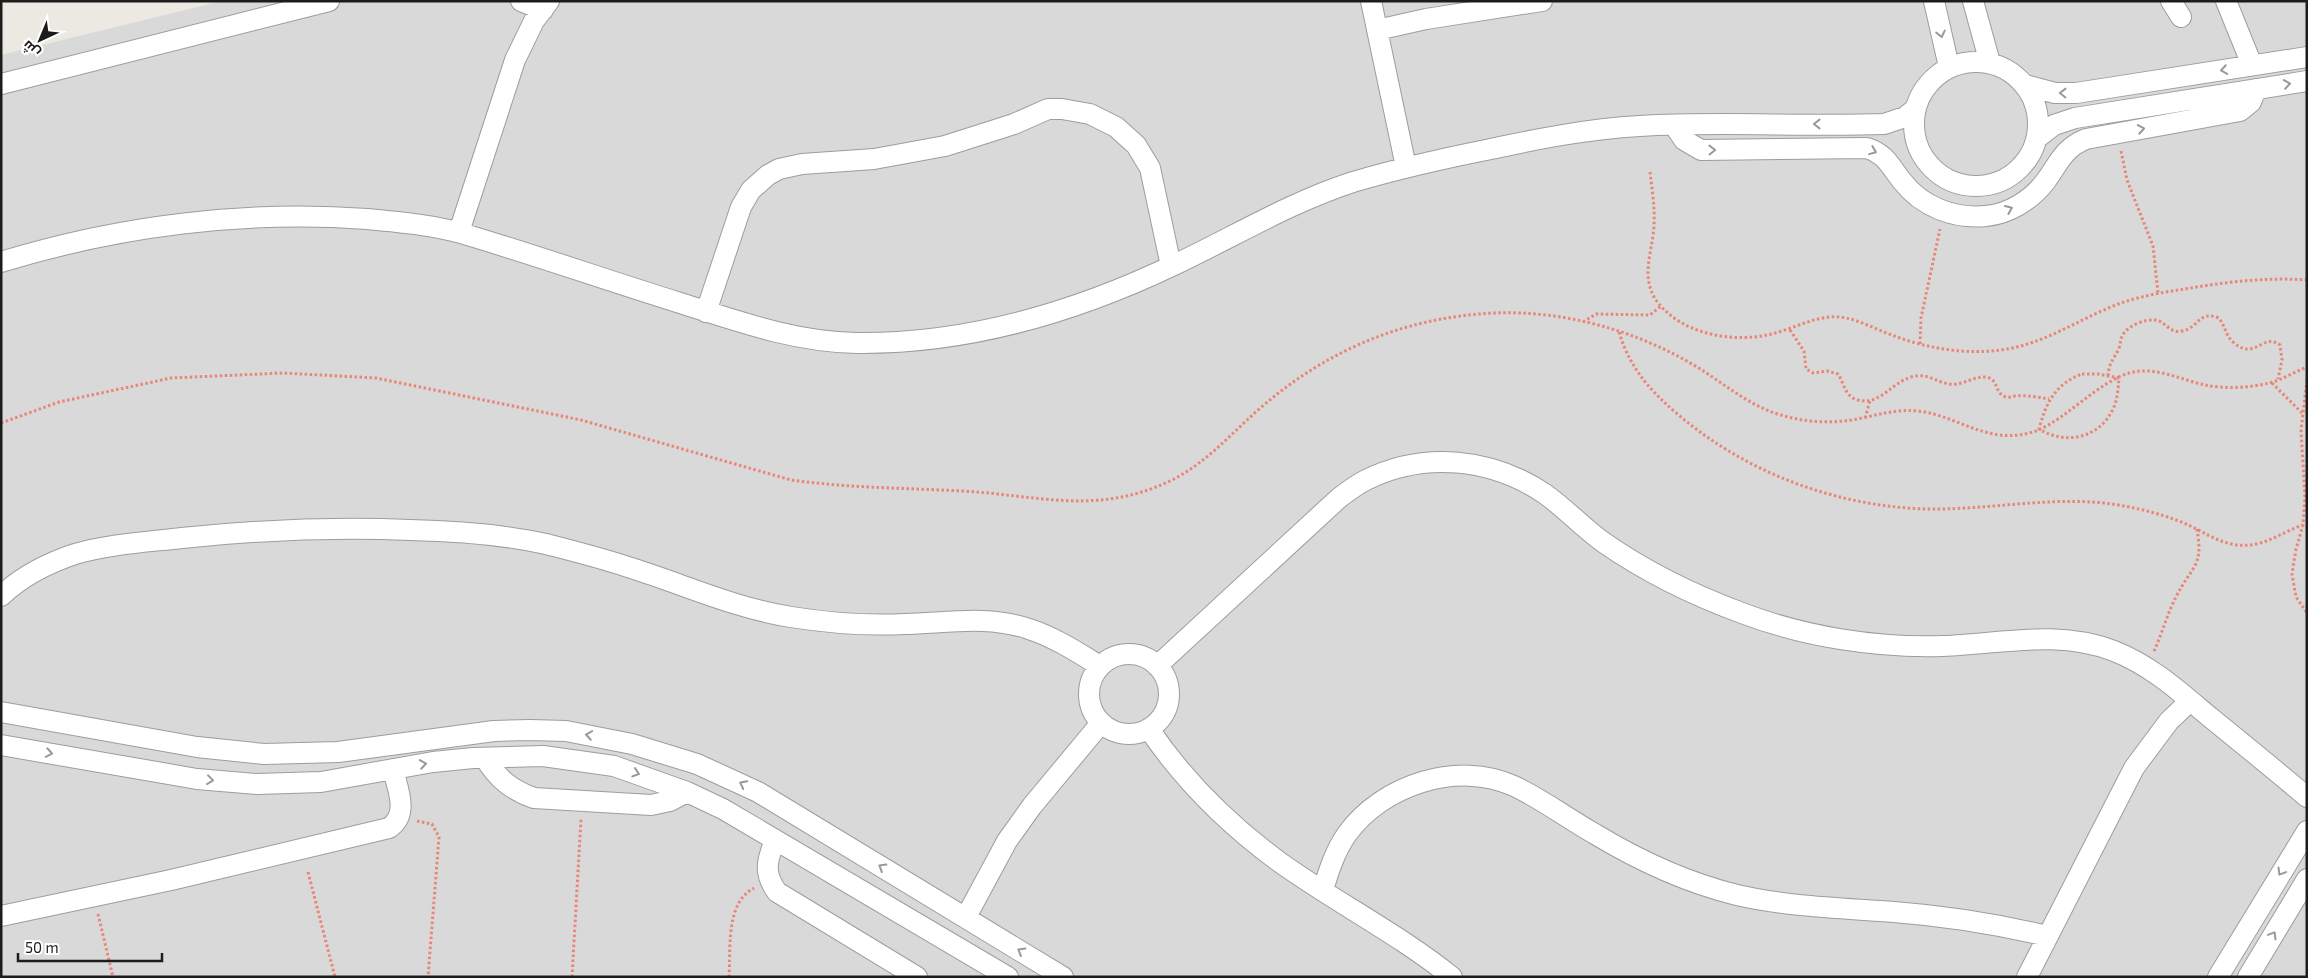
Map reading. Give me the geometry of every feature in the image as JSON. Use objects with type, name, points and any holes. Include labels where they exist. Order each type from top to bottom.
[{"type":"street","points":[[1,84],[329,1]]},
{"type":"street","points":[[458,232],[515,60],[523,40],[546,5],[521,1]]},
{"type":"street","points":[[1370,1],[1406,167]]},
{"type":"street","points":[[1377,30],[1426,19],[1542,1]]},
{"type":"street","points":[[1934,1],[1948,67]]},
{"type":"street","points":[[1973,1],[1990,63]]},
{"type":"street","points":[[2226,1],[2252,65]]},
{"type":"street","points":[[2025,85],[2055,93],[2076,93],[2307,57]]},
{"type":"street","points":[[1969,62],[1990,63],[2009,71],[2025,85],[2037,110],[2037,138],[2032,151],[2015,173],[1990,185],[1962,184],[1937,172],[1920,151],[1915,137],[1915,109],[1919,96],[1927,85],[1948,67],[1969,62]]},
{"type":"street","points":[[2188,76],[2191,98]]},
{"type":"street","points":[[2037,138],[2054,125],[2075,118],[2307,81]]},
{"type":"street","points":[[1674,125],[1684,140],[1701,150],[1866,148],[1881,154],[1888,160],[1912,193],[1926,203],[1944,211],[1973,217],[1990,216],[2006,211],[2034,194],[2045,182],[2060,157],[2076,143],[2086,139],[2240,111],[2251,102],[2256,89]]},
{"type":"street","points":[[706,312],[741,207],[751,190],[768,175],[779,169],[802,164],[874,159],[945,146],[1014,124],[1048,109],[1062,109],[1090,114],[1116,127],[1136,145],[1150,168],[1171,266]]},
{"type":"street","points":[[1,262],[71,244],[152,229],[248,218],[347,218],[396,222],[458,232],[764,330],[820,341],[865,343],[933,339],[974,333],[1053,314],[1171,266],[1302,201],[1348,184],[1406,167],[1566,134],[1674,125],[1884,124],[1905,117],[1915,109]]},
{"type":"street","points":[[1157,666],[1339,498],[1365,480],[1395,468],[1426,462],[1458,462],[1490,467],[1520,478],[1547,496],[1602,541],[1635,563],[1707,600],[1775,624],[1822,635],[1901,645],[1941,646],[2052,638],[2082,642],[2112,650],[2147,667],[2167,680],[2307,797]]},
{"type":"street","points":[[1,596],[27,576],[52,562],[78,553],[106,548],[266,530],[378,528],[438,531],[497,536],[585,554],[629,567],[724,602],[790,617],[867,624],[906,624],[970,620],[1000,622],[1029,629],[1055,640],[1100,666]]},
{"type":"street","points":[[1128,654],[1139,655],[1157,666],[1168,684],[1168,699],[1164,714],[1149,729],[1134,734],[1119,734],[1101,723],[1094,715],[1088,695],[1092,679],[1100,666],[1118,655],[1128,654]]},
{"type":"street","points":[[2027,977],[2134,768],[2169,722],[2190,701]]},
{"type":"street","points":[[1,712],[196,747],[264,754],[338,752],[494,731],[566,731],[603,737],[664,753],[728,777],[758,792],[1063,977]]},
{"type":"street","points":[[966,918],[1007,841],[1032,806],[1101,723]]},
{"type":"street","points":[[1149,729],[1181,773],[1211,805],[1244,835],[1280,862],[1394,934],[1452,977]]},
{"type":"street","points":[[1,745],[197,779],[247,784],[322,782],[393,769],[485,758],[543,756],[614,766],[687,792],[723,809],[1008,977]]},
{"type":"street","points":[[485,758],[500,779],[521,794],[534,798],[651,805],[670,801],[687,792]]},
{"type":"street","points":[[1,916],[93,897],[383,830],[395,824],[399,819],[401,806],[393,769]]},
{"type":"street","points":[[1323,890],[1332,860],[1347,834],[1368,811],[1387,798],[1422,782],[1453,776],[1483,778],[1513,786],[1598,836],[1651,862],[1696,882],[1735,894],[1783,904],[1932,916],[2008,927],[2047,936]]},
{"type":"street","points":[[2218,977],[2307,831]]},
{"type":"street","points":[[775,840],[766,862],[770,883],[785,898],[917,977]]},
{"type":"street","points":[[2248,977],[2307,879]]},
{"type":"path","points":[[2129,131],[2131,145],[2120,148],[2127,180],[2153,246],[2158,293]]},
{"type":"path","points":[[1650,172],[1654,218],[1648,262],[1649,282],[1655,299],[1682,324],[1701,332],[1723,336],[1745,338],[1766,336],[1830,317],[1848,318],[1920,344],[1971,352],[2001,350],[2049,337],[2103,310],[2158,293],[2240,281],[2307,280]]},
{"type":"path","points":[[1920,344],[1921,318],[1944,211]]},
{"type":"path","points":[[1582,322],[1596,314],[1650,315],[1661,306]]},
{"type":"path","points":[[1,423],[59,402],[171,378],[283,373],[376,378],[581,420],[791,480],[827,485],[991,493],[1065,502],[1097,501],[1130,496],[1171,480],[1201,462],[1258,410],[1309,371],[1337,355],[1403,328],[1432,319],[1499,313],[1536,314],[1582,322],[1650,343],[1692,364],[1746,400],[1779,415],[1814,422],[1848,421],[1898,410],[1914,411],[1949,419],[1960,425],[1985,433],[2015,434],[2039,430],[2119,378],[2136,371],[2156,372],[2206,386],[2228,386],[2272,383],[2307,367]]},
{"type":"path","points":[[2108,376],[2109,364],[2119,347],[2123,334],[2128,329],[2146,320],[2156,320],[2176,332],[2185,331],[2200,319],[2212,315],[2219,318],[2231,341],[2244,349],[2256,349],[2268,340],[2280,345],[2282,360],[2278,380]]},
{"type":"path","points":[[1790,330],[1804,351],[1805,366],[1809,372],[1833,371],[1838,374],[1844,388],[1853,398],[1870,401],[1878,398],[1898,381],[1917,376],[1927,376],[1953,384],[1979,378],[1991,378],[2000,392],[2008,397],[2027,396],[2049,399]]},
{"type":"path","points":[[1619,332],[1629,359],[1645,384],[1692,427],[1747,462],[1776,477],[1815,490],[1870,503],[1918,508],[1956,509],[2046,502],[2105,503],[2155,514],[2196,528],[2214,539],[2231,545],[2265,542],[2303,525]]},
{"type":"path","points":[[2039,430],[2049,399],[2070,379],[2082,374],[2119,378]]},
{"type":"path","points":[[2039,430],[2055,438],[2084,436],[2093,431],[2105,421],[2114,408],[2119,378]]},
{"type":"path","points":[[2307,380],[2301,430],[2305,498],[2303,525],[2296,549],[2292,574],[2296,597],[2307,613]]},
{"type":"path","points":[[2272,383],[2302,413]]},
{"type":"path","points":[[1865,418],[1870,401]]},
{"type":"path","points":[[2147,667],[2176,596],[2196,567],[2199,558],[2196,528]]},
{"type":"path","points":[[572,977],[582,801]]},
{"type":"path","points":[[399,819],[432,824],[440,837],[428,977]]},
{"type":"path","points":[[308,872],[335,977]]},
{"type":"path","points":[[729,977],[736,906],[750,890],[770,883]]},
{"type":"path","points":[[93,897],[113,977]]},
{"type":"shaded area","points":[[222,1],[2307,1],[2307,977],[1,977],[1,55]]}]
